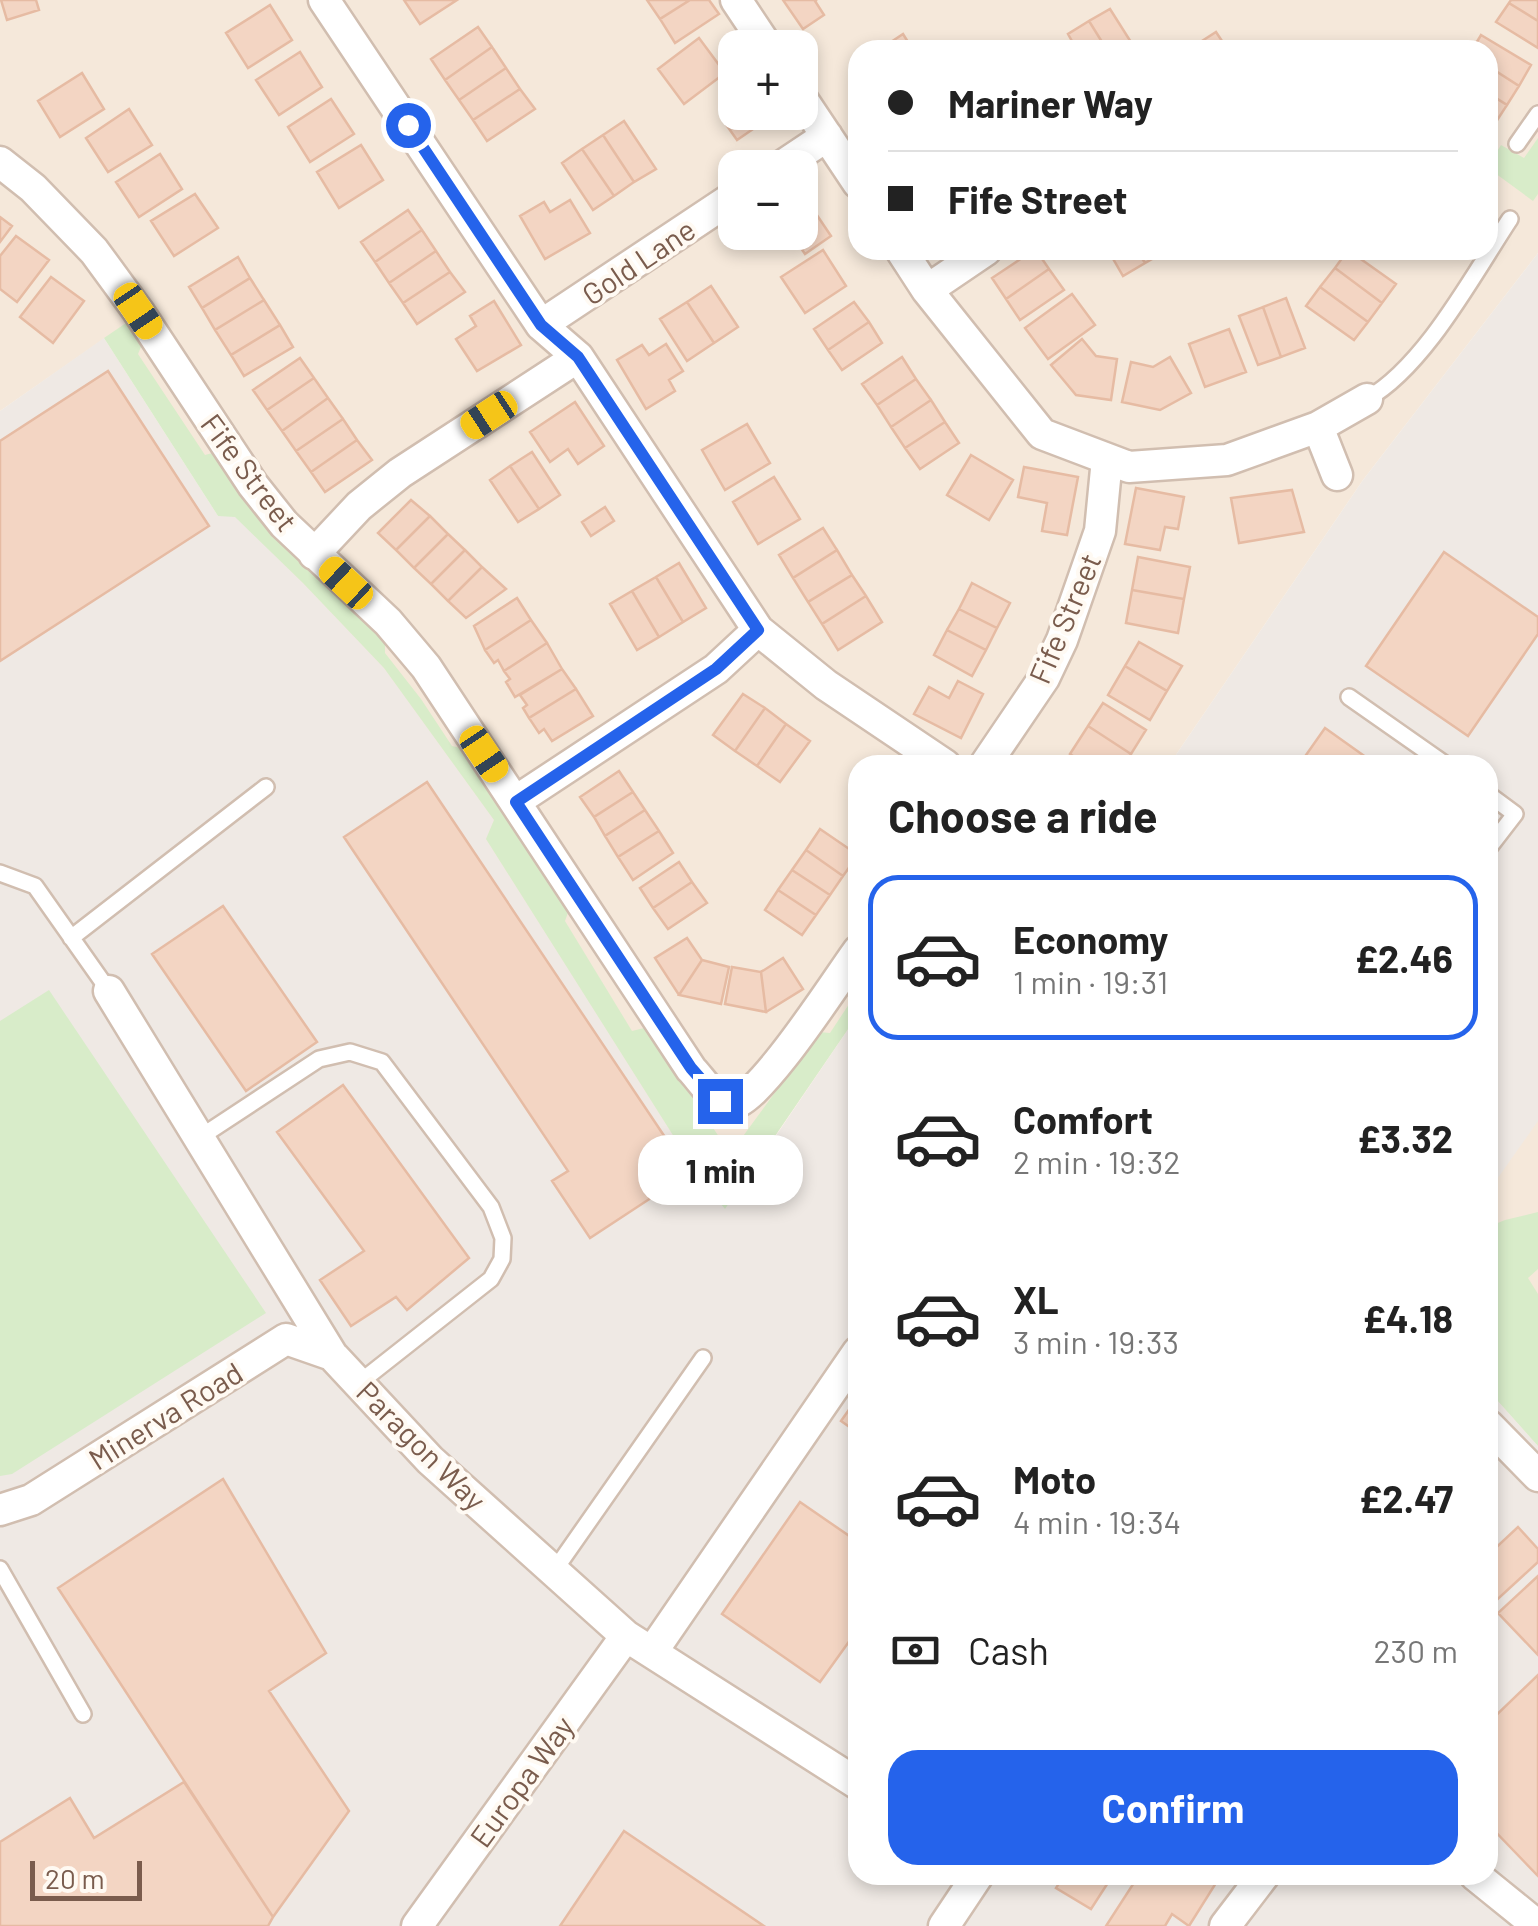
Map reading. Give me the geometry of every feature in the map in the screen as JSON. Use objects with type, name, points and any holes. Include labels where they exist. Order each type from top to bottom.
[{"type":"street","points":[[324,0],[541,325],[578,357],[758,630],[826,685],[930,755]]},
{"type":"street","points":[[736,0],[756,30]]},
{"type":"street","points":[[818,123],[848,168]]},
{"type":"street","points":[[806,150],[827,136]]},
{"type":"street","name":"Fife Street","points":[[0,162],[34,188],[94,250],[253,485],[284,524],[388,622],[426,667],[691,1068],[720,1101],[742,1101],[771,1074],[848,965]]},
{"type":"street","name":"Gold Lane","points":[[541,325],[718,207]]},
{"type":"street","points":[[908,260],[1042,434],[1129,468],[1227,460],[1318,426],[1367,399]]},
{"type":"street","points":[[927,290],[971,260]]},
{"type":"street","points":[[314,554],[359,506],[400,473],[578,357]]},
{"type":"street","points":[[1318,426],[1337,476]]},
{"type":"street","name":"Fife Street","points":[[992,755],[1044,678],[1062,640],[1100,531],[1107,459]]},
{"type":"street","points":[[516,802],[716,669],[758,630]]},
{"type":"street","name":"Paragon Way","points":[[109,991],[332,1355],[430,1460],[639,1644],[848,1778]]},
{"type":"street","name":"Minerva Road","points":[[0,1510],[30,1500],[286,1339],[332,1355]]},
{"type":"street","name":"Europa Way","points":[[417,1926],[639,1644],[848,1365]]},
{"type":"street","points":[[1498,1435],[1538,1476]]},
{"type":"street","points":[[944,1926],[971,1885]]},
{"type":"street","points":[[1225,1926],[1256,1885]]},
{"type":"street","points":[[1487,1885],[1538,1926]]},
{"type":"lane","points":[[1517,144],[1538,114]]},
{"type":"lane","points":[[1498,238],[1510,219]]},
{"type":"lane","points":[[1367,399],[1385,389],[1439,329],[1484,260]]},
{"type":"lane","points":[[1349,697],[1432,755]]},
{"type":"lane","points":[[72,938],[266,786]]},
{"type":"lane","points":[[1498,801],[1516,814],[1498,836]]},
{"type":"lane","points":[[0,873],[34,886],[109,991]]},
{"type":"lane","points":[[199,1138],[320,1058],[350,1052],[382,1062],[492,1207],[503,1238],[502,1259],[492,1278],[359,1383]]},
{"type":"lane","points":[[554,1571],[703,1358]]},
{"type":"lane","points":[[0,1569],[84,1714]]},
{"type":"shaded area","points":[[0,0],[1538,0],[1538,253],[1363,480],[1176,755],[848,755],[848,1029],[725,1209],[105,338],[0,411]]},
{"type":"shaded area","points":[[1538,253],[1538,1121],[1498,1178],[1498,755],[1176,755],[1363,480]]},
{"type":"shaded area","points":[[104,338],[218,516],[235,516],[384,668],[494,820],[486,839],[700,1178],[750,1174],[848,1029],[848,1885],[1498,1885],[1498,1401],[1538,1446],[1538,1926],[0,1926],[0,411]]},
{"type":"shaded area","points":[[1538,1116],[1538,1446],[1498,1401],[1498,1173]]},
{"type":"green space","points":[[1538,138],[1538,194],[1533,201],[1498,175],[1501,145],[1524,158]]},
{"type":"green space","points":[[129,321],[143,342],[138,354],[205,455],[216,452],[272,532],[385,638],[385,653],[452,746],[465,749],[570,907],[565,921],[632,1031],[648,1027],[730,1154],[819,1032],[830,1033],[848,1006],[848,1029],[725,1209],[700,1178],[486,839],[494,820],[384,668],[235,517],[218,516],[104,338]]},
{"type":"green space","points":[[49,990],[266,1313],[12,1474],[0,1476],[0,1021]]},
{"type":"green space","points":[[1538,1212],[1538,1269],[1528,1278],[1538,1294],[1538,1446],[1498,1401],[1498,1223]]},
{"type":"building","points":[[1,0],[36,0],[39,10],[7,20]]},
{"type":"building","points":[[404,0],[457,0],[420,24]]},
{"type":"building","points":[[647,0],[690,0],[660,19]]},
{"type":"building","points":[[690,0],[709,0],[719,14],[675,43],[660,19]]},
{"type":"building","points":[[783,0],[817,0],[824,15],[803,29]]},
{"type":"building","points":[[1538,0],[1538,21],[1509,3]]},
{"type":"building","points":[[1509,3],[1538,21],[1538,48],[1496,22]]},
{"type":"building","points":[[270,5],[292,40],[248,68],[226,33]]},
{"type":"building","points":[[1110,9],[1130,40],[1101,40],[1089,21]]},
{"type":"building","points":[[1089,21],[1101,40],[1071,40],[1068,34]]},
{"type":"building","points":[[478,27],[492,47],[445,80],[431,59]]},
{"type":"building","points":[[1216,32],[1221,40],[1204,40]]},
{"type":"building","points":[[699,38],[718,64],[718,78],[684,104],[658,69]]},
{"type":"building","points":[[1498,45],[1531,65],[1519,86],[1498,72]]},
{"type":"building","points":[[492,47],[506,68],[459,100],[445,80]]},
{"type":"building","points":[[300,52],[322,87],[279,115],[256,80]]},
{"type":"building","points":[[506,68],[520,89],[473,120],[459,100]]},
{"type":"building","points":[[1498,72],[1519,86],[1507,105],[1498,99]]},
{"type":"building","points":[[82,73],[104,109],[60,137],[38,101]]},
{"type":"building","points":[[520,89],[535,109],[487,141],[473,120]]},
{"type":"building","points":[[331,99],[354,134],[310,162],[288,127]]},
{"type":"building","points":[[1498,99],[1507,105],[1498,119]]},
{"type":"building","points":[[129,109],[152,145],[108,172],[86,138]]},
{"type":"building","points":[[624,121],[656,169],[634,182],[603,135]]},
{"type":"building","points":[[730,130],[752,130],[737,140]]},
{"type":"building","points":[[603,135],[634,182],[614,196],[582,149]]},
{"type":"building","points":[[361,145],[383,180],[339,208],[317,172]]},
{"type":"building","points":[[582,149],[614,196],[593,210],[562,163]]},
{"type":"building","points":[[160,154],[182,189],[139,217],[116,182]]},
{"type":"building","points":[[195,194],[218,228],[174,256],[151,221]]},
{"type":"building","points":[[570,200],[590,233],[545,259],[520,216],[544,202],[550,212]]},
{"type":"building","points":[[408,210],[422,230],[375,262],[361,242]]},
{"type":"building","points":[[0,217],[12,226],[0,242]]},
{"type":"building","points":[[818,217],[831,236],[818,245]]},
{"type":"building","points":[[422,230],[436,251],[389,283],[375,262]]},
{"type":"building","points":[[16,236],[49,260],[17,302],[0,289],[0,256]]},
{"type":"building","points":[[823,250],[846,286],[805,313],[781,277]]},
{"type":"building","points":[[436,251],[450,272],[403,303],[389,283]]},
{"type":"building","points":[[238,257],[250,278],[202,308],[189,287]]},
{"type":"building","points":[[1019,260],[1043,260],[1049,269],[1006,299],[992,278]]},
{"type":"building","points":[[1114,260],[1143,260],[1145,263],[1123,276]]},
{"type":"building","points":[[1341,260],[1362,260],[1396,284],[1382,303],[1335,268]]},
{"type":"building","points":[[1335,268],[1382,303],[1368,322],[1320,287]]},
{"type":"building","points":[[1049,269],[1064,290],[1020,320],[1006,299]]},
{"type":"building","points":[[450,272],[465,292],[417,324],[403,303]]},
{"type":"building","points":[[51,277],[84,301],[53,343],[20,317]]},
{"type":"building","points":[[250,278],[264,300],[215,330],[202,308]]},
{"type":"building","points":[[711,286],[738,327],[714,343],[687,302]]},
{"type":"building","points":[[1320,287],[1368,322],[1354,340],[1306,306]]},
{"type":"building","points":[[1072,294],[1095,325],[1048,359],[1025,328]]},
{"type":"building","points":[[1286,298],[1305,348],[1281,357],[1263,307]]},
{"type":"building","points":[[264,300],[280,325],[231,355],[215,330]]},
{"type":"building","points":[[494,301],[521,345],[477,371],[456,339],[476,326],[470,316]]},
{"type":"building","points":[[687,302],[714,343],[687,361],[660,319]]},
{"type":"building","points":[[854,302],[869,322],[828,350],[814,329]]},
{"type":"building","points":[[1263,307],[1281,357],[1258,365],[1239,316]]},
{"type":"building","points":[[869,322],[882,343],[842,370],[828,350]]},
{"type":"building","points":[[280,325],[293,347],[244,376],[231,355]]},
{"type":"building","points":[[1229,329],[1246,372],[1205,387],[1189,344]]},
{"type":"building","points":[[1082,339],[1096,356],[1117,359],[1111,400],[1076,395],[1051,365]]},
{"type":"building","points":[[666,344],[683,371],[669,380],[675,391],[646,409],[617,360],[642,345],[649,355]]},
{"type":"building","points":[[902,357],[916,379],[877,405],[862,384]]},
{"type":"building","points":[[1170,357],[1191,393],[1160,410],[1122,402],[1131,362],[1153,367]]},
{"type":"building","points":[[300,358],[314,378],[267,410],[253,390]]},
{"type":"building","points":[[108,371],[209,526],[0,661],[0,441]]},
{"type":"building","points":[[314,378],[328,398],[282,431],[267,410]]},
{"type":"building","points":[[916,379],[931,400],[891,427],[877,405]]},
{"type":"building","points":[[328,398],[343,419],[296,451],[282,431]]},
{"type":"building","points":[[931,400],[945,422],[905,448],[891,427]]},
{"type":"building","points":[[575,402],[604,446],[578,464],[568,449],[550,462],[530,432]]},
{"type":"building","points":[[343,419],[357,440],[311,472],[296,451]]},
{"type":"building","points":[[945,422],[959,443],[920,469],[905,448]]},
{"type":"building","points":[[747,424],[770,463],[725,490],[702,450]]},
{"type":"building","points":[[357,440],[372,460],[325,492],[311,472]]},
{"type":"building","points":[[532,452],[560,495],[539,509],[510,466]]},
{"type":"building","points":[[971,455],[1013,480],[989,520],[947,495]]},
{"type":"building","points":[[510,466],[539,509],[518,522],[490,480]]},
{"type":"building","points":[[1024,467],[1078,477],[1067,535],[1042,531],[1047,503],[1018,497]]},
{"type":"building","points":[[774,477],[800,519],[758,544],[733,502]]},
{"type":"building","points":[[1136,488],[1184,497],[1178,529],[1165,527],[1160,550],[1125,544]]},
{"type":"building","points":[[1292,490],[1304,532],[1239,543],[1231,498]]},
{"type":"building","points":[[411,500],[430,516],[396,550],[378,533]]},
{"type":"building","points":[[605,507],[614,521],[591,536],[582,522]]},
{"type":"building","points":[[430,516],[448,534],[414,568],[396,550]]},
{"type":"building","points":[[823,528],[837,550],[793,578],[779,555]]},
{"type":"building","points":[[448,534],[465,550],[431,584],[414,568]]},
{"type":"building","points":[[465,550],[482,567],[448,601],[431,584]]},
{"type":"building","points":[[837,550],[852,575],[808,602],[793,578]]},
{"type":"building","points":[[1444,552],[1538,617],[1538,634],[1468,736],[1366,666]]},
{"type":"building","points":[[1138,557],[1190,567],[1184,599],[1132,590]]},
{"type":"building","points":[[679,563],[706,608],[683,622],[656,577]]},
{"type":"building","points":[[482,567],[506,589],[466,618],[448,601]]},
{"type":"building","points":[[852,575],[866,596],[822,624],[808,602]]},
{"type":"building","points":[[656,577],[683,622],[659,637],[632,591]]},
{"type":"building","points":[[972,583],[1010,603],[997,628],[959,609]]},
{"type":"building","points":[[1132,590],[1184,599],[1178,633],[1126,623]]},
{"type":"building","points":[[632,591],[659,637],[637,650],[610,604]]},
{"type":"building","points":[[866,596],[882,622],[838,650],[822,624]]},
{"type":"building","points":[[517,598],[531,620],[485,650],[474,626]]},
{"type":"building","points":[[959,609],[997,628],[986,650],[947,630]]},
{"type":"building","points":[[531,620],[547,643],[504,671],[485,650]]},
{"type":"building","points":[[947,630],[986,650],[972,676],[934,655]]},
{"type":"building","points":[[1139,642],[1182,666],[1167,691],[1125,666]]},
{"type":"building","points":[[547,643],[562,669],[515,697],[504,671]]},
{"type":"building","points":[[1125,666],[1167,691],[1150,720],[1108,695]]},
{"type":"building","points":[[562,669],[576,689],[529,718],[520,695]]},
{"type":"building","points":[[958,681],[983,694],[961,738],[914,714],[929,687],[949,698]]},
{"type":"building","points":[[576,689],[593,716],[552,741],[544,729],[539,733],[529,718]]},
{"type":"building","points":[[743,694],[765,708],[735,751],[713,735]]},
{"type":"building","points":[[1103,703],[1146,730],[1131,754],[1088,726]]},
{"type":"building","points":[[765,708],[786,724],[757,766],[735,751]]},
{"type":"building","points":[[786,724],[810,741],[780,782],[757,766]]},
{"type":"building","points":[[1088,726],[1131,754],[1071,755]]},
{"type":"building","points":[[1325,728],[1363,755],[1306,755]]},
{"type":"building","points":[[619,771],[633,792],[594,817],[580,797]]},
{"type":"building","points":[[427,782],[689,1173],[590,1238],[552,1181],[568,1171],[344,837]]},
{"type":"building","points":[[633,792],[645,810],[605,836],[594,817]]},
{"type":"building","points":[[645,810],[659,831],[618,857],[605,836]]},
{"type":"building","points":[[820,829],[848,848],[848,869],[843,876],[806,850]]},
{"type":"building","points":[[659,831],[673,853],[633,880],[618,857]]},
{"type":"building","points":[[806,850],[843,876],[830,895],[792,870]]},
{"type":"building","points":[[679,862],[692,882],[653,908],[640,888]]},
{"type":"building","points":[[792,870],[830,895],[816,915],[778,890]]},
{"type":"building","points":[[692,882],[707,903],[668,929],[653,908]]},
{"type":"building","points":[[778,890],[816,915],[802,935],[765,910]]},
{"type":"building","points":[[223,906],[317,1042],[246,1091],[152,954]]},
{"type":"building","points":[[687,938],[702,960],[679,995],[655,958]]},
{"type":"building","points":[[783,958],[803,989],[766,1012],[761,972]]},
{"type":"building","points":[[702,960],[729,967],[721,1004],[679,995]]},
{"type":"building","points":[[732,967],[761,972],[766,1012],[725,1004]]},
{"type":"building","points":[[343,1085],[469,1258],[407,1310],[396,1297],[351,1326],[320,1280],[364,1251],[277,1132]]},
{"type":"building","points":[[223,1479],[326,1653],[269,1691],[349,1811],[273,1917],[58,1588]]},
{"type":"building","points":[[800,1502],[848,1535],[848,1643],[820,1682],[722,1614]]},
{"type":"building","points":[[1518,1527],[1538,1549],[1538,1562],[1498,1599],[1498,1546]]},
{"type":"building","points":[[1538,1576],[1538,1655],[1498,1613]]},
{"type":"building","points":[[1538,1675],[1538,1876],[1498,1834],[1498,1713]]},
{"type":"building","points":[[184,1782],[273,1917],[268,1926],[0,1926],[0,1842],[70,1798],[94,1838]]},
{"type":"building","points":[[624,1831],[764,1926],[560,1926]]},
{"type":"building","points":[[1058,1885],[1107,1885],[1091,1909],[1056,1888]]},
{"type":"building","points":[[1133,1885],[1215,1885],[1189,1926],[1172,1914],[1165,1926],[1106,1926]]},
{"type":"route","points":[[408,125],[541,325],[578,357],[758,630],[716,669],[516,802],[691,1068],[720,1101]]}]
